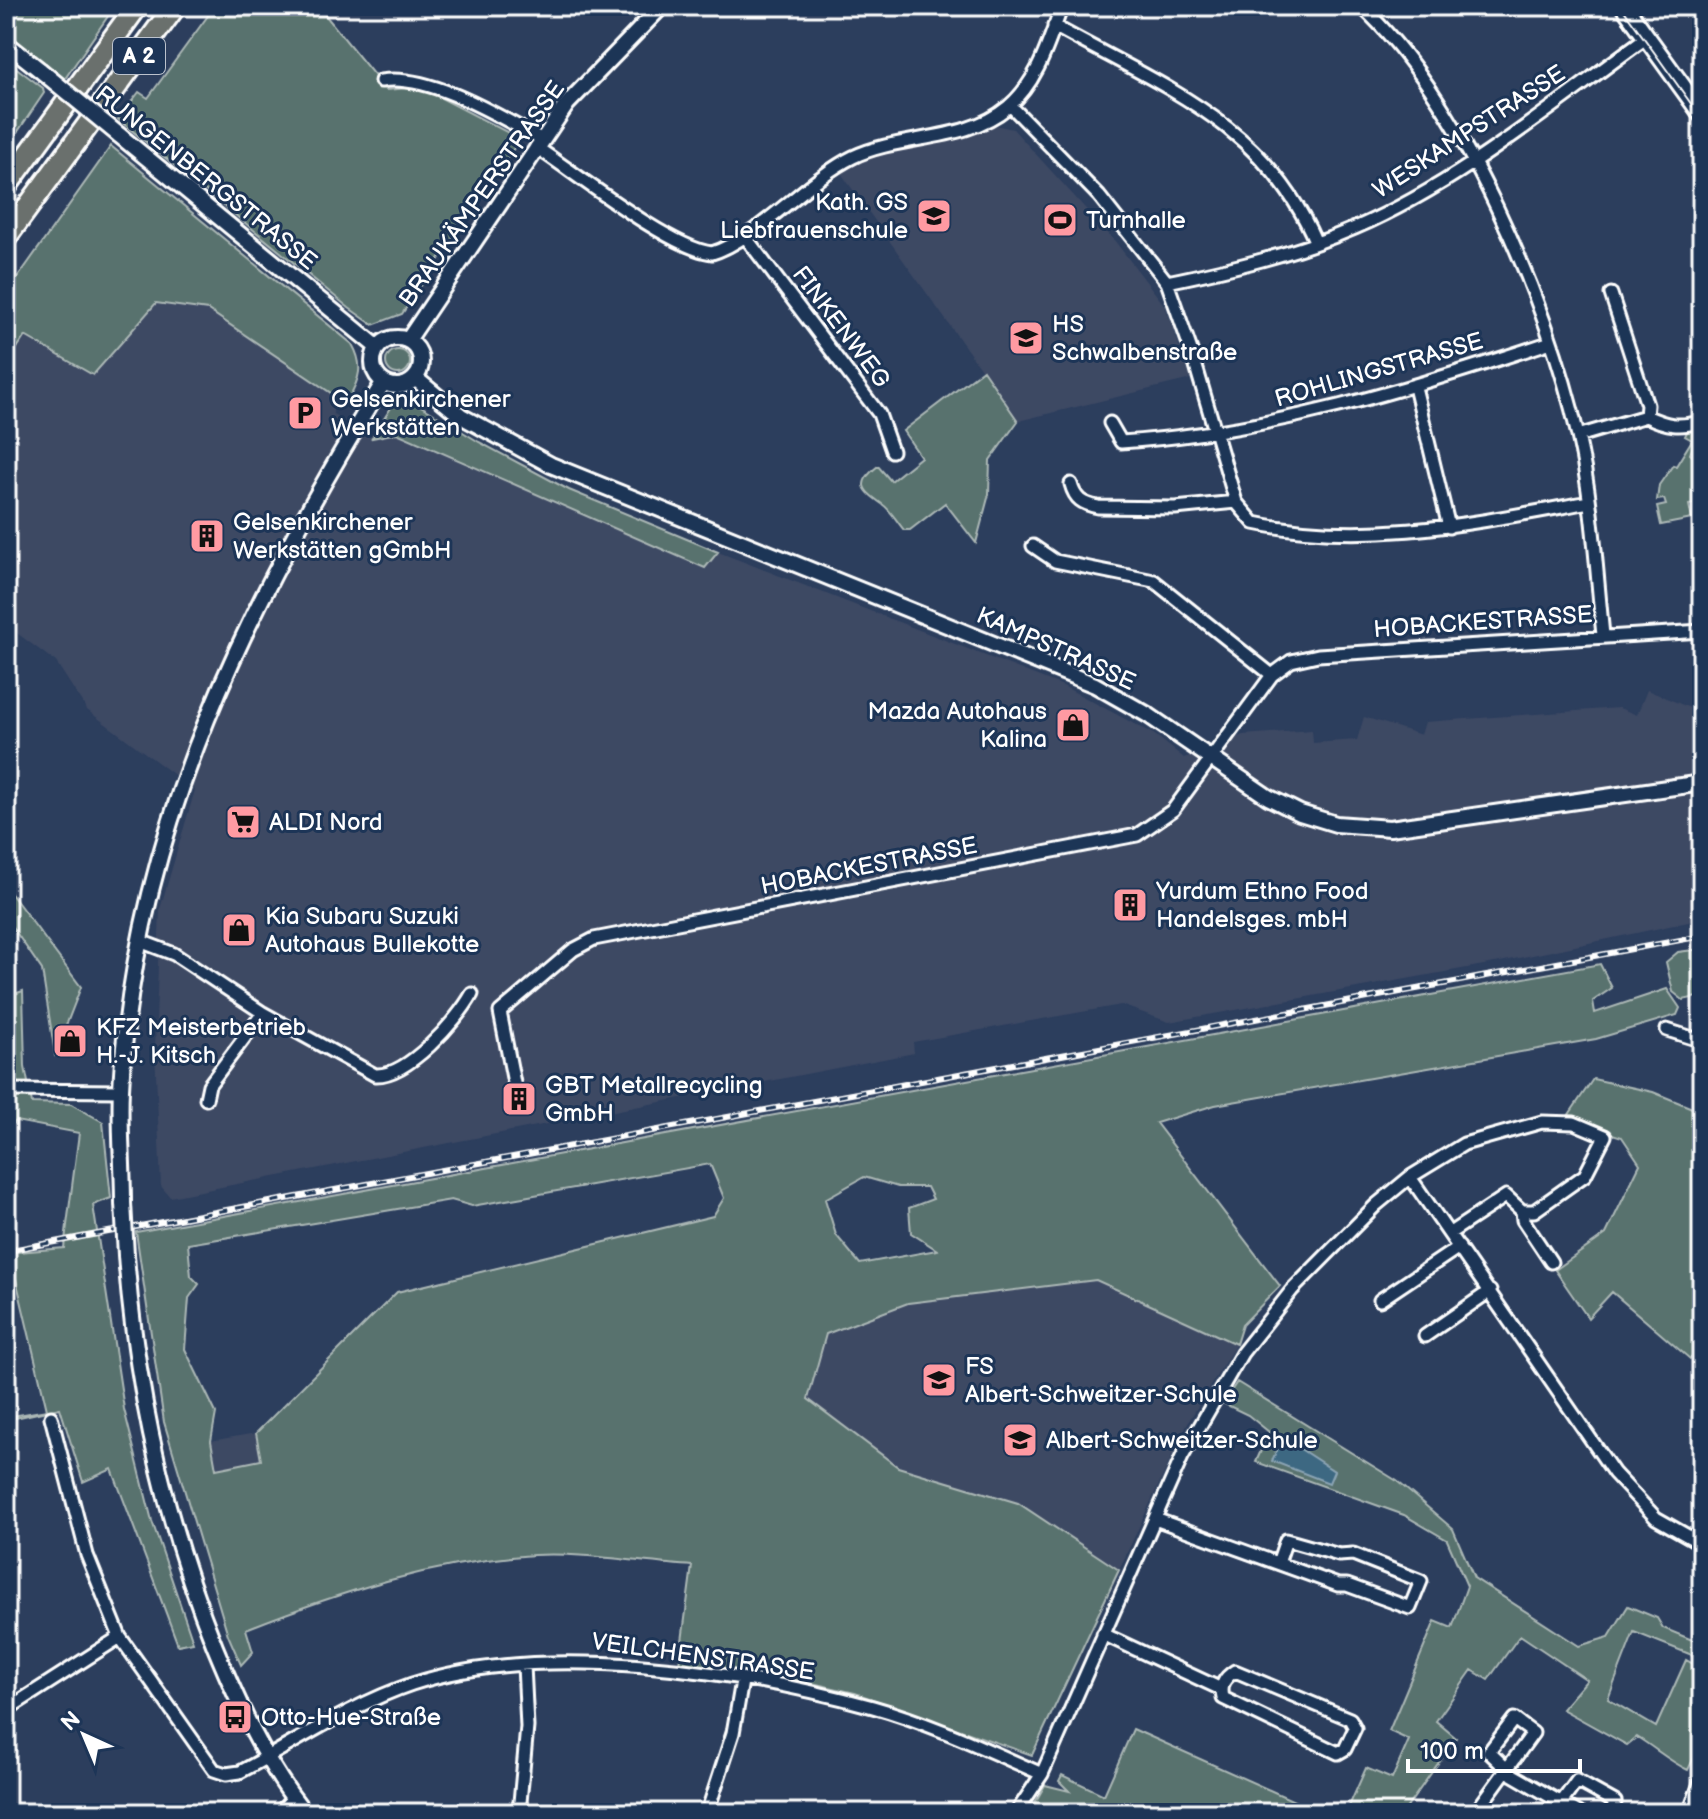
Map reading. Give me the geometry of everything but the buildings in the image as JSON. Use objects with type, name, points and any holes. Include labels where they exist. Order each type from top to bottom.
[{"type":"highway","name":"A 2","points":[[6,186],[137,6]]},
{"type":"highway","name":"A 2","points":[[6,237],[175,6]]},
{"type":"main road","points":[[1624,6],[1702,114]]},
{"type":"street","name":"BRAUKÄMPERSTRASSE","points":[[408,340],[538,143],[597,69],[662,6]]},
{"type":"street","points":[[381,81],[395,78],[420,83],[490,111],[643,219],[703,252],[721,250],[829,170],[850,158],[871,149],[964,129],[1010,105],[1033,78],[1062,6]]},
{"type":"street","points":[[1361,6],[1394,39],[1422,77],[1472,162],[1513,243],[1551,342],[1578,436],[1589,502],[1603,635]]},
{"type":"street","points":[[1054,26],[1209,113],[1242,137],[1285,185],[1316,243]]},
{"type":"street","name":"WESKAMPSTRASSE","points":[[1167,282],[1316,243],[1397,208],[1472,162],[1647,37]]},
{"type":"street","name":"RUNGENBERGSTRASSE","points":[[6,43],[377,347]]},
{"type":"street","points":[[1010,105],[1099,196],[1167,282],[1236,502],[1254,523],[1347,533],[1449,527],[1589,502]]},
{"type":"street","name":"FINKENWEG","points":[[744,235],[879,414],[892,451]]},
{"type":"street","points":[[1611,294],[1647,405],[1646,416]]},
{"type":"street","name":"BRAUKÄMPERSTRASSE","points":[[377,347],[394,338],[408,340],[420,354],[421,362],[415,378]]},
{"type":"street","name":"ROHLINGSTRASSE","points":[[1110,423],[1121,442],[1193,438],[1351,405],[1551,342]]},
{"type":"street","points":[[377,347],[373,368],[383,383],[397,387],[415,378]]},
{"type":"street","name":"KAMPSTRASSE","points":[[415,378],[461,416],[551,465],[1095,685],[1148,715],[1268,797],[1300,813],[1359,827],[1432,823],[1702,783]]},
{"type":"street","points":[[305,1813],[267,1758],[233,1690],[206,1623],[166,1501],[138,1381],[126,1255],[121,1091],[140,941],[163,839],[215,692],[292,538],[383,383]]},
{"type":"street","points":[[1415,387],[1449,527]]},
{"type":"street","points":[[1578,436],[1646,416],[1668,426],[1682,427],[1702,421]]},
{"type":"street","points":[[1071,484],[1075,496],[1098,507],[1175,508],[1236,502]]},
{"type":"street","points":[[1033,546],[1055,561],[1154,581],[1272,675]]},
{"type":"street","name":"HOBACKESTRASSE","points":[[515,1088],[500,1012],[573,950],[594,939],[1137,835],[1173,810],[1272,675],[1291,661],[1318,655],[1702,631]]},
{"type":"street","points":[[140,941],[174,954],[263,1013],[375,1075],[390,1076],[407,1065],[463,1011],[472,994]]},
{"type":"street","points":[[206,1099],[209,1085],[263,1013]]},
{"type":"street","points":[[1667,1030],[1702,1041]]},
{"type":"street","points":[[6,1090],[121,1091]]},
{"type":"street","points":[[1016,1813],[1042,1774],[1182,1457],[1242,1353],[1292,1290],[1340,1238],[1410,1177],[1464,1144],[1542,1122],[1574,1123],[1605,1136],[1585,1175],[1534,1211],[1522,1211]]},
{"type":"street","points":[[1410,1177],[1614,1473],[1656,1518],[1702,1544]]},
{"type":"street","points":[[1450,1233],[1506,1196],[1522,1211],[1523,1220],[1551,1262]]},
{"type":"street","points":[[1380,1300],[1459,1247]]},
{"type":"street","points":[[1425,1336],[1490,1291]]},
{"type":"street","points":[[6,1710],[120,1637],[87,1555],[51,1417]]},
{"type":"street","points":[[1155,1519],[1278,1563],[1410,1608],[1421,1581],[1353,1554],[1339,1555],[1286,1540],[1278,1563]]},
{"type":"street","points":[[1103,1634],[1221,1689]]},
{"type":"street","name":"VEILCHENSTRASSE","points":[[120,1637],[214,1770],[226,1774],[240,1772],[294,1739],[349,1711],[413,1684],[469,1671],[569,1661],[655,1668],[742,1681],[875,1708],[1042,1774]]},
{"type":"street","points":[[519,1813],[527,1727],[524,1665]]},
{"type":"street","points":[[1235,1671],[1350,1719],[1355,1728],[1345,1749],[1338,1753],[1223,1698],[1221,1689],[1226,1677],[1235,1671]]},
{"type":"street","points":[[707,1813],[733,1733],[742,1681]]},
{"type":"street","points":[[1475,1813],[1506,1769],[1579,1813]]},
{"type":"street","points":[[1689,1813],[1702,1778]]},
{"type":"street","points":[[1561,1803],[1577,1781],[1615,1802],[1612,1813]]},
{"type":"street","points":[[279,1813],[293,1798]]},
{"type":"shaded area","points":[[994,125],[1013,129],[1114,240],[1165,306],[1191,379],[1018,421],[841,173],[868,158],[964,137]]},
{"type":"shaded area","points":[[156,303],[208,310],[325,385],[334,395],[333,414],[372,438],[397,433],[704,568],[718,552],[1063,686],[1155,735],[1184,758],[1243,735],[1312,730],[1313,743],[1357,740],[1364,717],[1421,735],[1425,722],[1619,708],[1637,715],[1647,690],[1702,713],[1702,919],[1500,962],[1169,1022],[1121,1005],[913,1042],[914,1053],[170,1197],[161,1186],[155,1050],[160,909],[195,790],[87,710],[56,662],[6,625],[6,365],[25,336],[93,375]]},
{"type":"shaded area","name":"Albert-Schweitzer-Schule","points":[[1096,1280],[1236,1344],[1187,1424],[1119,1570],[1018,1503],[898,1467],[807,1399],[826,1334],[908,1303]]},
{"type":"shaded area","points":[[256,1433],[261,1460],[216,1469],[211,1441]]},
{"type":"shaded area","points":[[1282,1437],[1334,1471],[1329,1483],[1272,1461]]},
{"type":"green space","points":[[6,6],[115,6],[64,80],[6,37]]},
{"type":"green space","points":[[215,6],[318,6],[386,90],[420,87],[520,139],[402,314],[373,325],[118,119],[139,92],[148,98]]},
{"type":"green space","points":[[6,60],[43,88],[44,93],[6,149]]},
{"type":"green space","points":[[111,146],[352,344],[359,372],[348,399],[334,395],[208,310],[156,303],[93,375],[25,336],[6,365],[6,294]]},
{"type":"green space","points":[[398,350],[407,353],[410,362],[407,371],[398,374],[389,371],[386,362],[389,353]]},
{"type":"green space","points":[[983,370],[1018,421],[990,460],[989,494],[976,543],[945,503],[910,530],[904,530],[888,509],[866,491],[864,482],[878,466],[891,481],[921,457],[903,431]]},
{"type":"green space","points":[[408,398],[479,442],[569,490],[718,552],[705,568],[397,433],[372,438],[392,406]]},
{"type":"green space","points":[[1702,425],[1690,454],[1695,458],[1702,449],[1702,474],[1699,475],[1702,518],[1696,503],[1689,505],[1692,519],[1661,525],[1657,507],[1666,505],[1664,499],[1657,500],[1659,485],[1673,465],[1676,466],[1692,440],[1685,436],[1688,430]]},
{"type":"green space","points":[[6,887],[81,987],[55,1054],[42,970],[6,918]]},
{"type":"green space","points":[[1702,949],[1702,996],[1683,1000],[1673,992],[1666,962],[1678,952]]},
{"type":"green space","points":[[1600,964],[1612,988],[1593,1001],[1595,1013],[1667,989],[1680,1008],[1677,1015],[1596,1039],[1215,1105],[1156,1123],[1280,1286],[1242,1325],[1236,1344],[1096,1280],[908,1303],[826,1334],[808,1399],[898,1467],[1018,1503],[1119,1570],[1032,1755],[855,1693],[803,1681],[679,1664],[692,1566],[553,1554],[496,1559],[423,1572],[352,1591],[246,1629],[253,1652],[241,1665],[228,1635],[164,1422],[136,1232]],"holes":[[[710,1164],[724,1198],[713,1216],[397,1292],[256,1433],[261,1460],[216,1469],[211,1441],[216,1413],[185,1349],[189,1298],[199,1284],[191,1276],[188,1244],[451,1200],[472,1206]],[[864,1177],[898,1187],[927,1187],[933,1199],[909,1208],[911,1233],[937,1250],[860,1264],[836,1235],[825,1199]]]},
{"type":"green space","points":[[23,991],[25,1067],[32,1103],[71,1104],[103,1122],[111,1198],[93,1205],[124,1409],[152,1521],[193,1642],[178,1645],[112,1469],[83,1482],[60,1408],[6,1420],[6,1417],[47,1410],[16,1279],[6,1279],[6,1253],[64,1248],[79,1133],[16,1121],[6,1132],[6,997]]},
{"type":"green space","points":[[1593,1079],[1653,1092],[1702,1112],[1702,1347],[1690,1359],[1612,1292],[1588,1318],[1555,1270],[1606,1234],[1640,1164],[1622,1137],[1566,1119]]},
{"type":"green space","points":[[1237,1382],[1397,1481],[1453,1529],[1474,1578],[1579,1646],[1609,1637],[1628,1606],[1657,1618],[1663,1628],[1702,1644],[1702,1659],[1634,1632],[1608,1699],[1656,1727],[1686,1660],[1702,1669],[1702,1741],[1688,1770],[1637,1737],[1627,1745],[1562,1709],[1587,1680],[1520,1635],[1488,1680],[1472,1670],[1436,1721],[1456,1738],[1403,1813],[1346,1813],[1366,1768],[1392,1779],[1409,1740],[1389,1731],[1435,1621],[1452,1628],[1467,1586],[1447,1540],[1404,1515],[1256,1462],[1269,1432],[1248,1415],[1223,1403]]},
{"type":"green space","points":[[1133,1729],[1321,1813],[1029,1813],[1045,1785],[1069,1791],[1059,1781],[1062,1775],[1104,1795]]},
{"type":"tram line","points":[[1621,6],[1702,119]]},
{"type":"railway","points":[[6,1251],[1702,936]]},
{"type":"place","name":"Kath. GS Liebfrauenschule","points":[[934,216]]},
{"type":"place","name":"Turnhalle","points":[[1060,220]]},
{"type":"place","name":"HS Schwalbenstraße","points":[[1026,338]]},
{"type":"place","name":"Gelsenkirchener Werkstätten","points":[[305,413]]},
{"type":"place","name":"Gelsenkirchener Werkstätten gGmbH","points":[[207,536]]},
{"type":"place","name":"Mazda Autohaus Kalina","points":[[1073,725]]},
{"type":"place","name":"ALDI Nord","points":[[243,822]]},
{"type":"place","name":"Yurdum Ethno Food Handelsges. mbH","points":[[1130,905]]},
{"type":"place","name":"Kia Subaru Suzuki Autohaus Bullekotte","points":[[239,930]]},
{"type":"place","name":"KFZ Meisterbetrieb H.-J. Kitsch","points":[[70,1041]]},
{"type":"place","name":"GBT Metallrecycling GmbH","points":[[519,1099]]},
{"type":"place","name":"FS Albert-Schweitzer-Schule","points":[[939,1380]]},
{"type":"place","name":"Albert-Schweitzer-Schule","points":[[1020,1440]]},
{"type":"place","name":"Otto-Hue-Straße","points":[[235,1717]]}]
